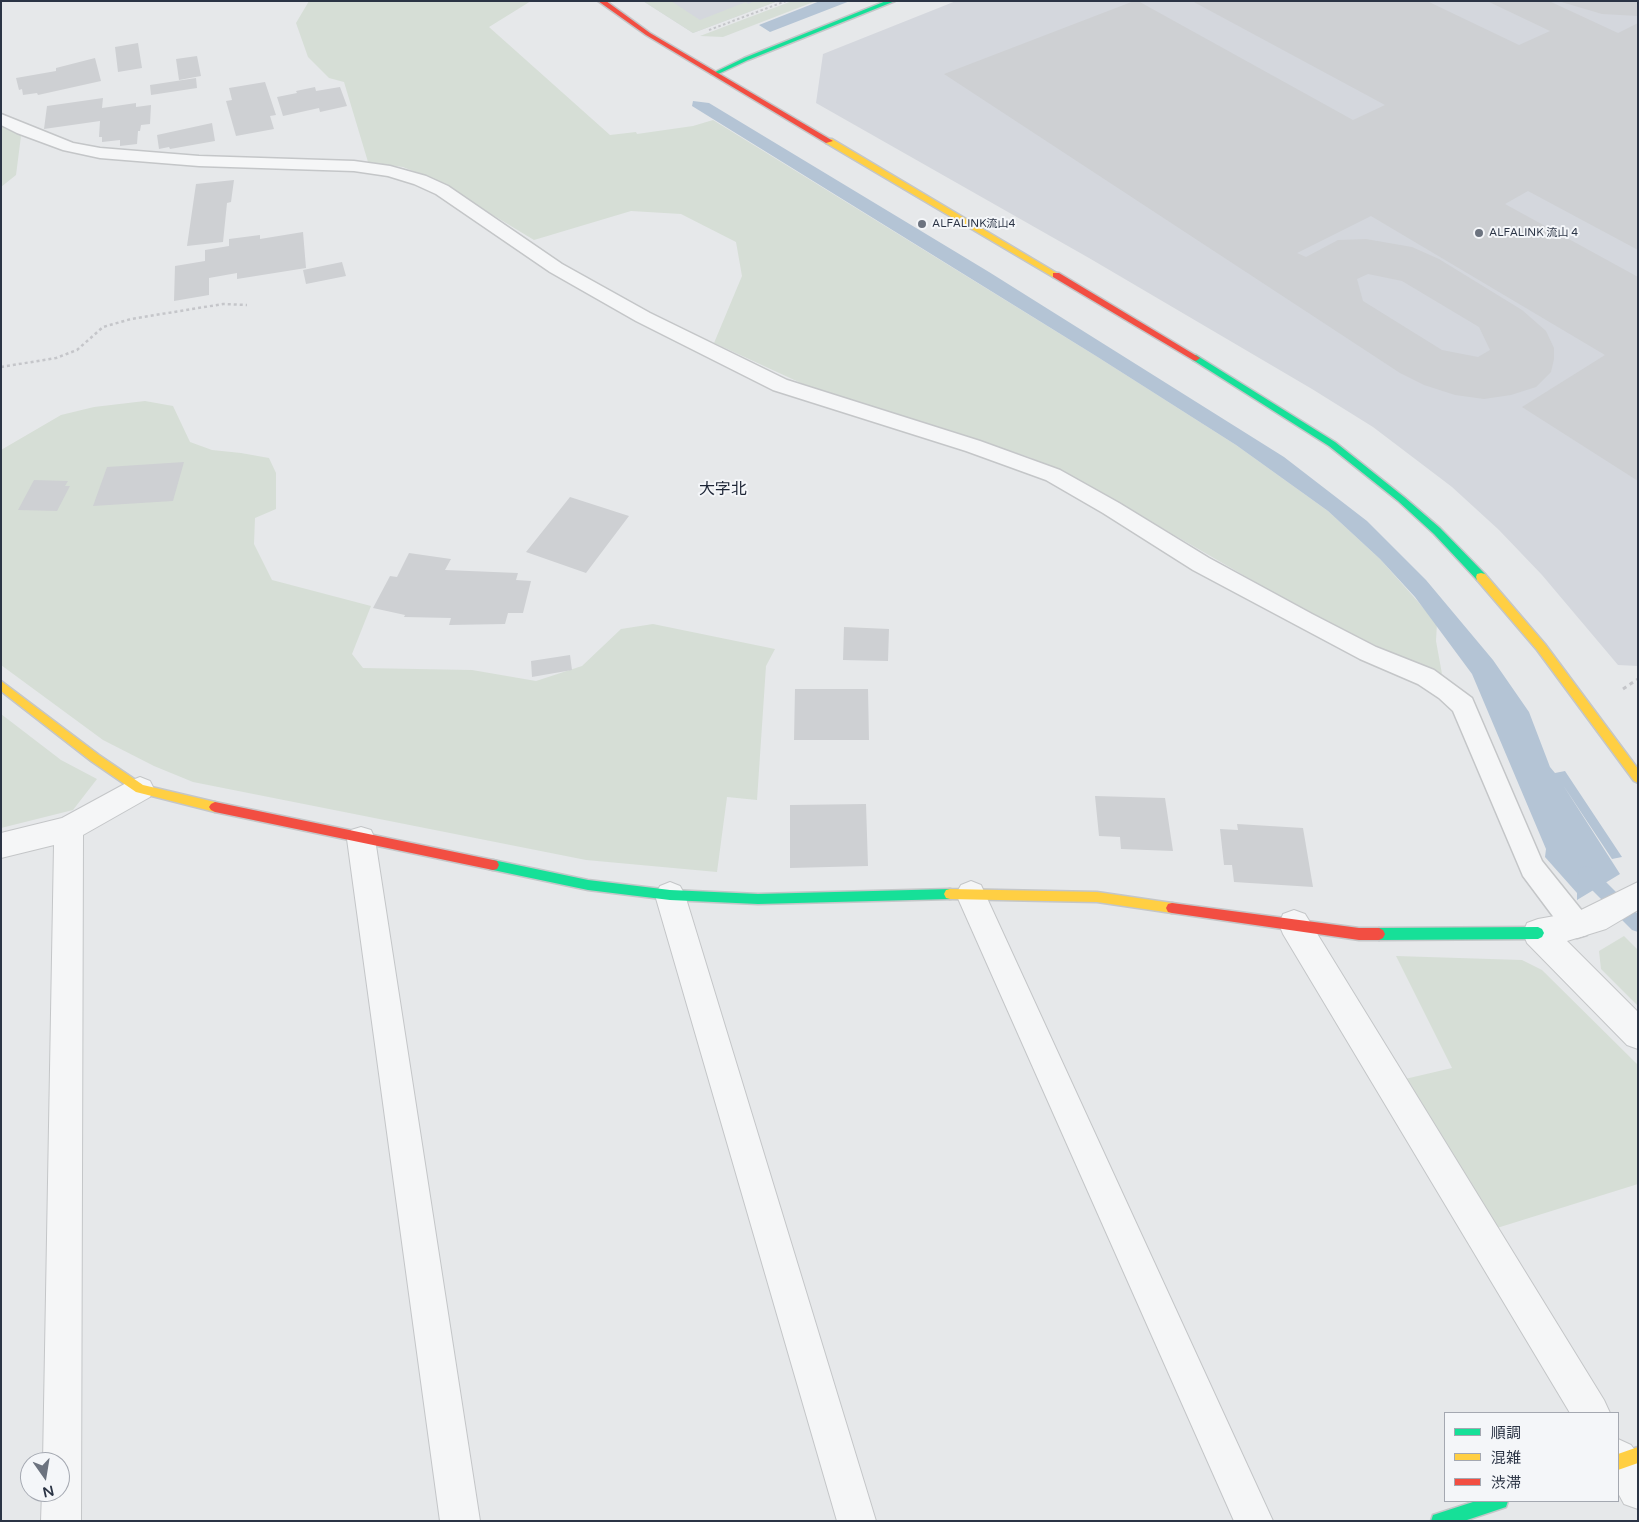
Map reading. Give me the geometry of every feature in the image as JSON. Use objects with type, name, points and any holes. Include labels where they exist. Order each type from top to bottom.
[{"type":"street","points":[[601,1],[648,34],[714,74],[1228,377],[1338,449],[1437,531],[1475,570],[1541,647],[1638,778]]},
{"type":"street","points":[[714,74],[746,59],[892,1]]},
{"type":"street","points":[[1,685],[95,758],[140,789],[360,839],[588,884],[670,895],[758,899],[972,894],[1097,897],[1359,934],[1538,933],[1586,922],[1638,895]]},
{"type":"street","points":[[1,846],[68,829],[140,789]]},
{"type":"street","points":[[61,1521],[68,829]]},
{"type":"street","points":[[360,839],[460,1521]]},
{"type":"street","points":[[972,894],[1254,1521]]},
{"type":"street","points":[[670,895],[857,1521]]},
{"type":"street","points":[[1294,924],[1590,1412]]},
{"type":"street","points":[[1538,933],[1638,1034]]},
{"type":"street","points":[[1438,1521],[1497,1502]]},
{"type":"lane","points":[[1,119],[23,130],[70,146],[100,153],[198,161],[354,166],[390,171],[420,180],[442,190],[556,268],[643,317],[773,381],[815,397],[973,446],[1053,475],[1111,508],[1201,564],[1304,620],[1368,653],[1426,677],[1464,705],[1532,868],[1586,922]]},
{"type":"path","points":[[707,31],[786,1]]},
{"type":"path","points":[[1,367],[56,358],[77,350],[103,327],[131,319],[222,304],[247,305]]},
{"type":"path","points":[[1622,689],[1638,678]]},
{"type":"shaded area","points":[[309,1],[531,1],[489,27],[610,135],[636,132],[637,134],[693,126],[713,120],[1096,356],[1236,445],[1328,511],[1380,559],[1437,623],[1436,641],[1442,674],[1333,627],[1079,480],[1029,457],[803,384],[714,343],[742,276],[736,242],[681,214],[631,211],[534,240],[435,180],[403,167],[368,162],[344,82],[329,78],[308,57],[296,23]]},
{"type":"shaded area","points":[[643,1],[778,1],[693,33]]},
{"type":"shaded area","points":[[643,1],[671,1],[700,20],[746,2],[748,4],[755,1],[778,1],[693,33]]},
{"type":"shaded area","points":[[792,1],[816,1],[723,37],[700,36]]},
{"type":"shaded area","points":[[956,1],[1638,1],[1638,666],[1618,665],[1542,575],[1499,530],[1452,487],[1373,427],[1089,258],[816,103],[823,54]]},
{"type":"shaded area","points":[[1,126],[18,132],[21,136],[16,175],[1,187]]},
{"type":"shaded area","points":[[145,401],[173,406],[190,442],[212,450],[269,458],[276,473],[276,509],[255,518],[254,544],[272,580],[371,606],[352,654],[363,668],[472,670],[536,681],[582,666],[621,629],[653,624],[775,649],[766,666],[757,800],[727,797],[717,872],[586,860],[193,782],[154,766],[103,740],[1,665],[1,450],[61,415],[94,407]]},
{"type":"shaded area","points":[[1,714],[61,760],[97,779],[73,810],[1,828]]},
{"type":"shaded area","points":[[1624,936],[1638,950],[1638,1006],[1601,969],[1599,951]]},
{"type":"shaded area","points":[[1396,956],[1522,960],[1542,970],[1638,1065],[1638,1184],[1497,1228],[1405,1079],[1452,1068]]},
{"type":"water","points":[[820,1],[850,1],[770,32],[759,25]]},
{"type":"water","points":[[693,101],[709,103],[989,272],[1284,457],[1367,521],[1426,580],[1493,660],[1529,712],[1550,767],[1555,773],[1565,771],[1622,857],[1612,859],[1563,785],[1620,874],[1577,900],[1577,893],[1545,857],[1546,849],[1472,674],[1415,597],[1380,559],[1328,511],[1236,445],[692,106]]},
{"type":"building","name":"ALFALINK 流山 4","points":[[1138,1],[1353,120],[1385,105],[1192,1],[1427,1],[1519,45],[1550,31],[1487,1],[1549,1],[1618,33],[1638,23],[1638,250],[1528,191],[1505,204],[1638,277],[1638,481],[1522,407],[1605,355],[1371,216],[1297,253],[1306,257],[1338,240],[1366,239],[1412,247],[1439,259],[1522,310],[1546,331],[1554,348],[1551,372],[1536,387],[1511,395],[1484,399],[1455,395],[1424,385],[1400,373],[944,74]],"holes":[[[1368,274],[1402,281],[1479,327],[1490,350],[1478,357],[1442,350],[1363,301],[1357,279]]]},
{"type":"building","points":[[1558,1],[1638,1],[1638,16],[1602,14]]},
{"type":"building","points":[[138,43],[142,68],[118,72],[115,47]]},
{"type":"building","points":[[197,56],[201,76],[179,80],[176,59]]},
{"type":"building","points":[[95,58],[101,81],[38,95],[37,93],[23,95],[22,89],[19,90],[16,78],[56,71],[56,68]]},
{"type":"building","points":[[196,78],[197,88],[151,95],[150,85]]},
{"type":"building","points":[[265,82],[276,115],[270,116],[274,129],[236,136],[226,101],[232,100],[229,88]]},
{"type":"building","points":[[315,87],[316,91],[340,87],[347,106],[320,112],[319,108],[283,116],[277,97]]},
{"type":"building","points":[[103,98],[102,108],[136,103],[136,107],[151,105],[150,124],[141,125],[140,131],[138,131],[137,144],[120,146],[120,140],[102,142],[102,137],[99,137],[100,121],[44,129],[47,106]]},
{"type":"building","points":[[212,123],[215,141],[170,149],[169,147],[159,149],[157,135]]},
{"type":"building","points":[[234,180],[231,202],[227,203],[223,242],[187,246],[196,184]]},
{"type":"building","points":[[303,232],[306,268],[237,279],[237,273],[209,278],[209,295],[174,301],[175,266],[205,261],[205,250],[229,246],[229,239],[260,235],[260,239]]},
{"type":"building","points":[[342,262],[346,276],[306,284],[303,270]]},
{"type":"building","points":[[184,462],[173,501],[93,506],[107,467]]},
{"type":"building","points":[[34,480],[68,481],[65,486],[70,486],[57,511],[18,510]]},
{"type":"building","points":[[570,497],[629,516],[586,573],[526,552]]},
{"type":"building","points":[[409,553],[451,559],[445,570],[518,573],[516,580],[531,581],[523,613],[508,613],[505,624],[449,625],[451,618],[404,617],[405,615],[373,608],[390,576],[397,577]]},
{"type":"building","points":[[844,627],[889,629],[888,661],[843,660]]},
{"type":"building","points":[[570,655],[572,670],[532,677],[531,661]]},
{"type":"building","points":[[795,689],[868,689],[869,740],[794,740]]},
{"type":"building","points":[[1095,796],[1165,798],[1173,851],[1121,849],[1120,837],[1099,836]]},
{"type":"building","points":[[866,804],[868,866],[790,868],[790,805]]},
{"type":"building","points":[[1237,824],[1303,828],[1313,887],[1234,882],[1232,865],[1224,865],[1220,829],[1238,830]]},
{"type":"waterway","points":[[1586,873],[1638,925]]},
{"type":"traffic: fast","points":[[714,74],[746,59],[892,1]]},
{"type":"traffic: fast","points":[[1196,358],[1332,444],[1401,499],[1437,531],[1481,577]]},
{"type":"traffic: fast","points":[[493,865],[588,885],[670,895],[758,899],[950,894]]},
{"type":"traffic: fast","points":[[1379,934],[1538,933]]},
{"type":"traffic: fast","points":[[1439,1521],[1497,1502]]},
{"type":"traffic: slow","points":[[829,141],[1056,275]]},
{"type":"traffic: slow","points":[[1481,577],[1541,647],[1638,778]]},
{"type":"traffic: slow","points":[[1,685],[95,758],[140,789],[215,807]]},
{"type":"traffic: slow","points":[[950,894],[1097,897],[1172,908]]},
{"type":"traffic: slow","points":[[1619,1462],[1638,1455]]},
{"type":"traffic: jam","points":[[601,1],[648,34],[829,141]]},
{"type":"traffic: jam","points":[[1056,275],[1196,358]]},
{"type":"traffic: jam","points":[[215,807],[493,865]]},
{"type":"traffic: jam","points":[[1172,908],[1359,934],[1379,934]]},
{"type":"place","name":"ALFALINK流山4","points":[[922,224]]},
{"type":"place","name":"ALFALINK 流山 4","points":[[1479,233]]},
{"type":"district","name":"大字北","points":[[723,490]]}]
